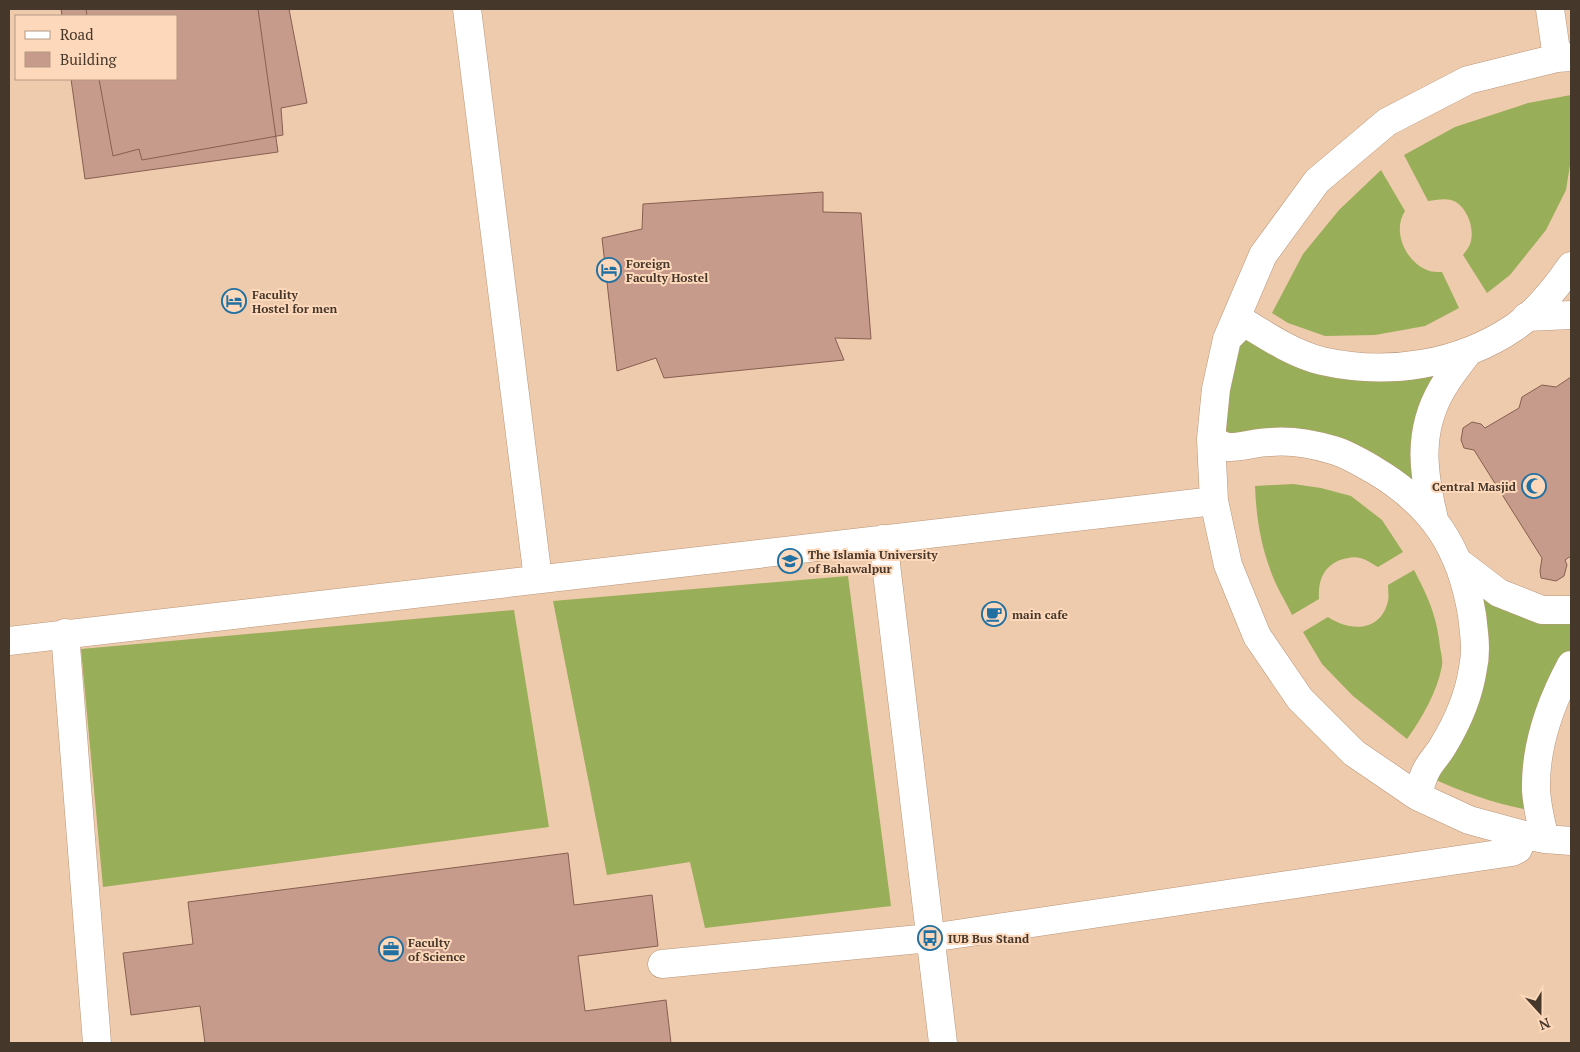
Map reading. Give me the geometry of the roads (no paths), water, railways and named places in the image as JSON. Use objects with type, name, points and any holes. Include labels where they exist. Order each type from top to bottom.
[{"type":"street","points":[[467,9],[538,579]]},
{"type":"street","points":[[1550,9],[1564,57],[1468,80],[1387,122],[1317,181],[1263,255],[1227,339],[1216,389],[1211,439],[1214,500],[1228,565],[1257,636],[1300,699],[1354,753],[1417,796],[1469,820],[1534,837],[1571,841]]},
{"type":"street","points":[[1227,339],[1244,322],[1288,348],[1320,360],[1356,366],[1395,368],[1427,364],[1469,351],[1516,326],[1558,285],[1571,266]]},
{"type":"street","points":[[1526,317],[1571,315]]},
{"type":"street","points":[[1434,520],[1426,484],[1424,445],[1429,422],[1443,388],[1469,351]]},
{"type":"street","points":[[1211,439],[1228,447],[1270,442],[1302,442],[1336,450],[1388,478],[1412,496],[1434,520],[1447,540],[1461,570],[1469,600],[1474,634],[1474,667],[1467,693],[1456,720],[1443,746],[1426,770],[1417,796]]},
{"type":"street","points":[[9,641],[1214,500]]},
{"type":"street","points":[[883,540],[943,1043]]},
{"type":"street","points":[[1457,561],[1499,594],[1542,610],[1571,610]]},
{"type":"street","points":[[65,633],[97,1043]]},
{"type":"street","points":[[1534,837],[1538,761],[1556,693],[1571,664]]},
{"type":"street","points":[[662,964],[930,938],[1512,852],[1534,837]]},
{"type":"place","name":"Foreign Faculty Hostel","points":[[609,270]]},
{"type":"place","name":"Faculity Hostel for men","points":[[234,301]]},
{"type":"place","name":"Central Masjid","points":[[1534,486]]},
{"type":"place","name":"The Islamia University of Bahawalpur","points":[[790,561]]},
{"type":"place","name":"main cafe","points":[[994,614]]},
{"type":"place","name":"IUB Bus Stand","points":[[930,938]]},
{"type":"place","name":"Faculty of Science","points":[[391,949]]}]
